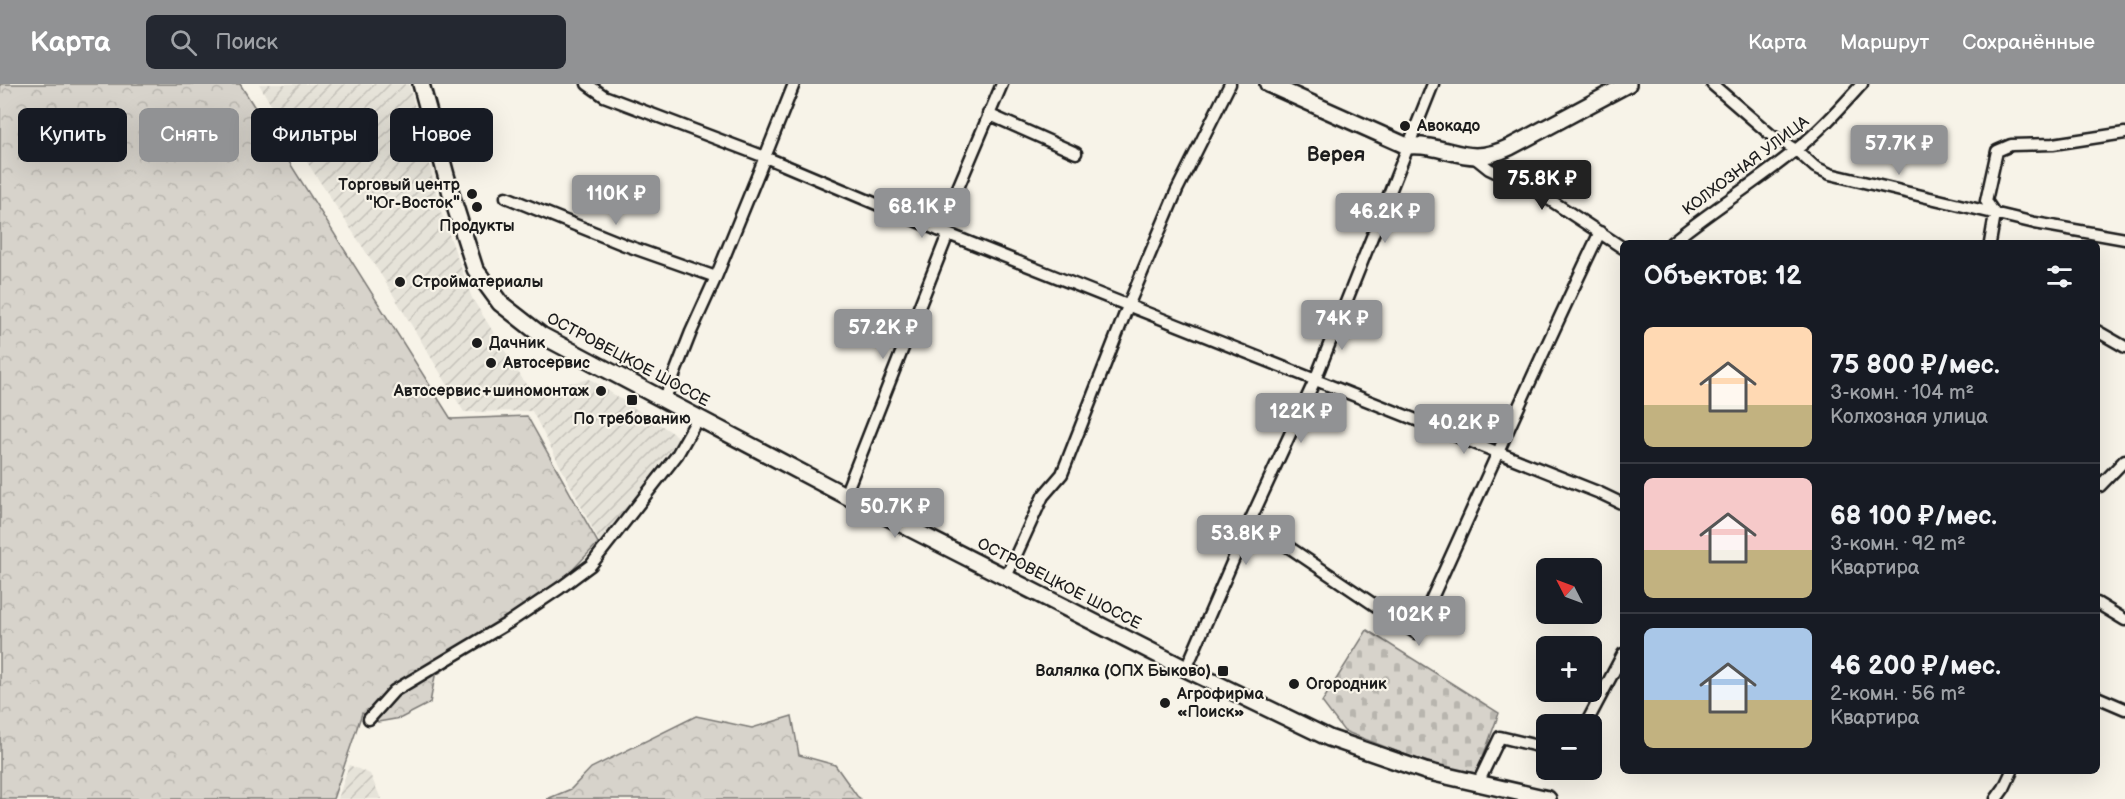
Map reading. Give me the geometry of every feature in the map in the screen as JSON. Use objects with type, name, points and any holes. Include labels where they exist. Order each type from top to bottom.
[{"type":"main road","name":"ОСТРОВЕЦКОЕ ШОССЕ","points":[[421,84],[464,239],[476,269],[500,303],[541,336],[845,495],[1186,669],[1329,738],[1425,771],[1548,799]]},
{"type":"main road","points":[[1268,84],[1407,146],[1428,146],[1474,157],[1490,155],[1510,147],[1628,84]]},
{"type":"street","points":[[587,84],[604,96],[765,158],[943,232],[1620,503]]},
{"type":"street","points":[[664,401],[794,84]]},
{"type":"street","points":[[845,495],[943,232],[949,209],[1002,84]]},
{"type":"street","points":[[1006,577],[1042,496],[1062,474],[1128,306],[1177,190],[1230,84]]},
{"type":"street","points":[[1186,669],[1250,521],[1315,380],[1433,84]]},
{"type":"street","points":[[1712,84],[1771,135],[1796,150],[1815,167],[1830,174],[2035,223],[2125,238]]},
{"type":"street","name":"КОЛХОЗНАЯ УЛИЦА","points":[[1675,240],[1796,150],[1827,123],[1862,84]]},
{"type":"street","points":[[988,114],[1076,153]]},
{"type":"street","points":[[1991,240],[1995,214],[1986,201],[1997,151],[2011,146],[2053,144],[2125,133]]},
{"type":"street","points":[[1474,157],[1489,169],[1538,192],[1620,246]]},
{"type":"street","points":[[507,197],[625,245],[716,277]]},
{"type":"street","points":[[1250,521],[1416,633],[1499,453],[1539,359],[1600,232]]},
{"type":"street","points":[[2100,333],[2125,347]]},
{"type":"street","points":[[369,719],[394,691],[508,623],[591,565],[677,455],[698,418]]},
{"type":"street","points":[[2100,486],[2125,460]]},
{"type":"street","points":[[2100,605],[2125,620]]},
{"type":"street","points":[[1591,714],[1620,660]]},
{"type":"street","points":[[2100,698],[2125,708]]},
{"type":"street","points":[[1478,783],[1500,737],[1536,746]]},
{"type":"street","points":[[1996,799],[2011,774]]},
{"type":"shaded area","points":[[259,84],[409,84],[415,108],[390,108],[390,162],[428,162],[441,212],[472,298],[530,391],[590,379],[679,437],[601,545],[532,411],[464,412],[383,278],[307,162],[378,162],[378,108],[273,108]]},
{"type":"shaded area","points":[[349,765],[370,774],[381,799],[338,799]]},
{"type":"green space","points":[[0,84],[240,84],[255,108],[251,108],[251,162],[289,162],[451,419],[527,416],[598,543],[562,581],[435,676],[430,703],[401,718],[378,722],[362,713],[333,799],[0,799]]},
{"type":"green space","points":[[1367,630],[1499,713],[1476,776],[1411,757],[1344,731],[1322,702]]},
{"type":"green space","points":[[696,716],[752,728],[792,716],[799,755],[835,765],[861,799],[547,799],[571,789],[591,768]]},
{"type":"place","name":"Авокадо","points":[[1405,126]]},
{"type":"place","name":"Торговый центр \"Юг-Восток\"","points":[[472,194]]},
{"type":"place","name":"Продукты","points":[[477,207]]},
{"type":"place","name":"Стройматериалы","points":[[400,282]]},
{"type":"place","name":"Дачник","points":[[477,343]]},
{"type":"place","name":"Автосервис","points":[[491,363]]},
{"type":"place","name":"Автосервис+шиномонтаж","points":[[601,391]]},
{"type":"place","name":"По требованию","points":[[632,400]]},
{"type":"place","name":"Валялка (ОПХ Быково)","points":[[1223,671]]},
{"type":"place","name":"Огородник","points":[[1294,684]]},
{"type":"place","name":"Агрофирма «Поиск»","points":[[1165,703]]},
{"type":"district","name":"Верея","points":[[1336,155]]}]
